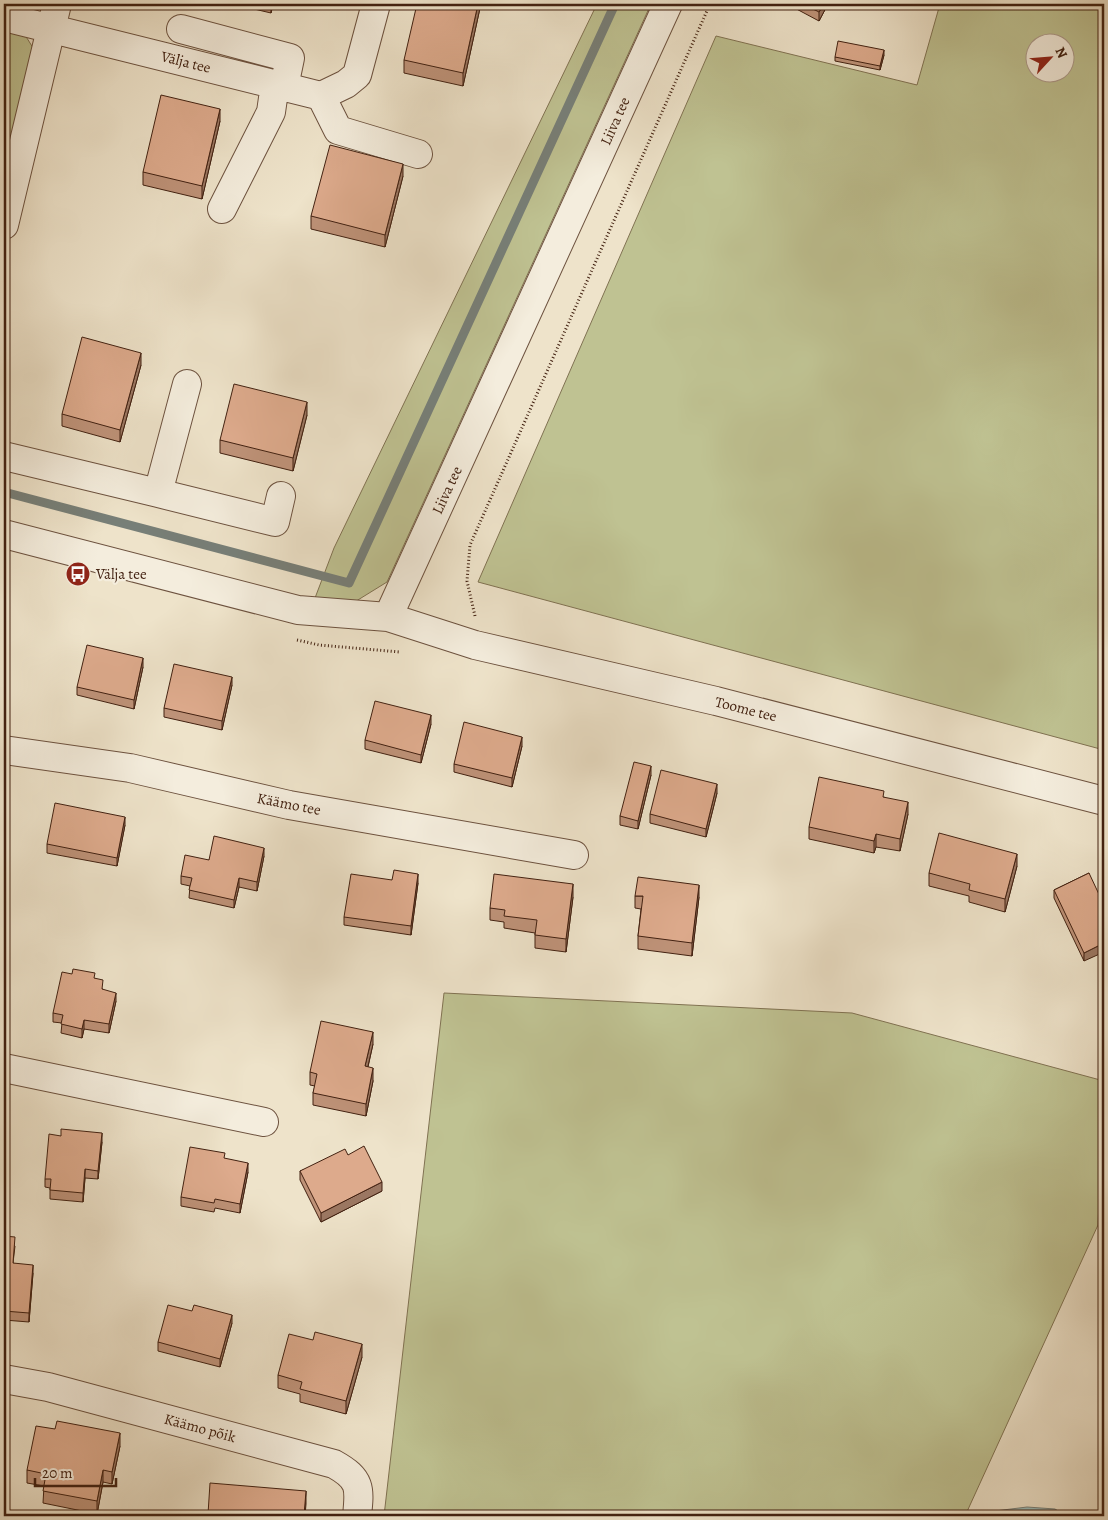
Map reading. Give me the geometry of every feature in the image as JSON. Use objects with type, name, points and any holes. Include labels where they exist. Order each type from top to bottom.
[{"type":"street","points":[[376,4],[357,75],[346,84],[321,96],[338,130],[418,154]]},
{"type":"street","name":"Liiva tee","points":[[388,617],[668,4]]},
{"type":"street","points":[[4,225],[54,16]]},
{"type":"street","name":"Välja tee","points":[[4,17],[54,16],[321,96]]},
{"type":"street","points":[[181,29],[290,58],[271,112],[222,209]]},
{"type":"street","points":[[158,493],[187,384]]},
{"type":"street","points":[[4,456],[276,522],[281,496]]},
{"type":"street","points":[[4,534],[298,610],[388,617]]},
{"type":"street","name":"Toome tee","points":[[388,617],[475,644],[762,713],[1104,801]]},
{"type":"street","name":"Käämo tee","points":[[4,750],[130,768],[289,805],[574,855]]},
{"type":"street","points":[[4,1068],[264,1122]]},
{"type":"street","name":"Käämo põik","points":[[4,1379],[48,1387],[334,1464],[348,1472],[356,1480],[360,1490],[357,1516]]},
{"type":"path","points":[[475,644],[476,624],[467,581],[470,545],[710,4]]},
{"type":"green space","points":[[597,4],[651,4],[387,582],[353,603],[315,598],[334,548]]},
{"type":"green space","points":[[940,4],[1104,4],[1104,750],[478,582],[716,36],[917,85]]},
{"type":"green space","points":[[4,29],[25,35],[35,51],[4,177]]},
{"type":"green space","points":[[444,993],[852,1013],[1104,1081],[1098,1225],[965,1516],[384,1516]]},
{"type":"water","points":[[1027,1507],[1055,1509],[1066,1516],[974,1516],[995,1511]]},
{"type":"building","points":[[417,4],[478,4],[463,73],[404,60]]},
{"type":"building","points":[[803,4],[824,4],[819,12]]},
{"type":"building","points":[[838,41],[884,50],[880,66],[835,57]]},
{"type":"building","points":[[161,95],[220,109],[202,186],[143,172]]},
{"type":"building","points":[[330,145],[403,164],[385,235],[311,216]]},
{"type":"building","points":[[82,337],[141,353],[120,430],[62,414]]},
{"type":"building","points":[[234,384],[307,402],[293,458],[220,440]]},
{"type":"building","points":[[87,645],[143,658],[134,700],[77,687]]},
{"type":"building","points":[[174,664],[232,677],[222,721],[164,708]]},
{"type":"building","points":[[375,701],[431,715],[421,755],[365,740]]},
{"type":"building","points":[[464,722],[522,737],[512,778],[454,764]]},
{"type":"building","points":[[634,762],[651,766],[638,821],[620,816]]},
{"type":"building","points":[[661,770],[717,784],[706,829],[650,814]]},
{"type":"building","points":[[819,777],[884,791],[883,797],[908,802],[900,839],[876,834],[874,841],[809,827]]},
{"type":"building","points":[[55,803],[125,817],[117,858],[47,844]]},
{"type":"building","points":[[939,833],[1017,854],[1005,899],[969,890],[970,884],[929,873]]},
{"type":"building","points":[[214,836],[264,848],[257,882],[239,878],[234,900],[189,890],[192,878],[181,876],[185,855],[209,860]]},
{"type":"building","points":[[394,870],[418,874],[411,926],[344,917],[351,874],[392,880]]},
{"type":"building","points":[[1089,873],[1104,905],[1104,943],[1084,953],[1054,890]]},
{"type":"building","points":[[494,874],[573,884],[566,939],[535,935],[537,920],[504,916],[505,910],[490,908]]},
{"type":"building","points":[[638,877],[699,885],[692,943],[638,936],[643,896],[635,896]]},
{"type":"building","points":[[73,969],[95,973],[94,978],[103,980],[102,989],[116,993],[109,1024],[84,1020],[82,1029],[61,1024],[63,1015],[53,1013],[62,972],[72,974]]},
{"type":"building","points":[[321,1021],[373,1032],[365,1066],[373,1068],[366,1104],[313,1093],[317,1074],[310,1072]]},
{"type":"building","points":[[61,1129],[102,1133],[98,1171],[85,1169],[83,1193],[50,1190],[51,1179],[45,1179],[49,1134],[61,1136]]},
{"type":"building","points":[[364,1146],[382,1182],[321,1213],[300,1171],[345,1149],[348,1155]]},
{"type":"building","points":[[190,1147],[225,1153],[224,1158],[248,1163],[240,1204],[215,1199],[214,1203],[181,1197]]},
{"type":"building","points":[[4,1236],[15,1237],[13,1263],[33,1265],[29,1313],[4,1311]]},
{"type":"building","points":[[168,1305],[192,1311],[194,1305],[232,1315],[220,1359],[158,1342]]},
{"type":"building","points":[[315,1332],[362,1344],[346,1401],[300,1389],[302,1382],[278,1375],[289,1334],[313,1340]]},
{"type":"building","points":[[57,1421],[120,1433],[112,1472],[103,1470],[97,1501],[43,1491],[46,1474],[27,1470],[36,1426],[55,1429]]},
{"type":"building","points":[[210,1483],[306,1491],[304,1516],[213,1516],[208,1514]]},
{"type":"waterway","points":[[4,492],[349,583],[615,4]]},
{"type":"place","name":"Välja tee","points":[[78,574]]}]
